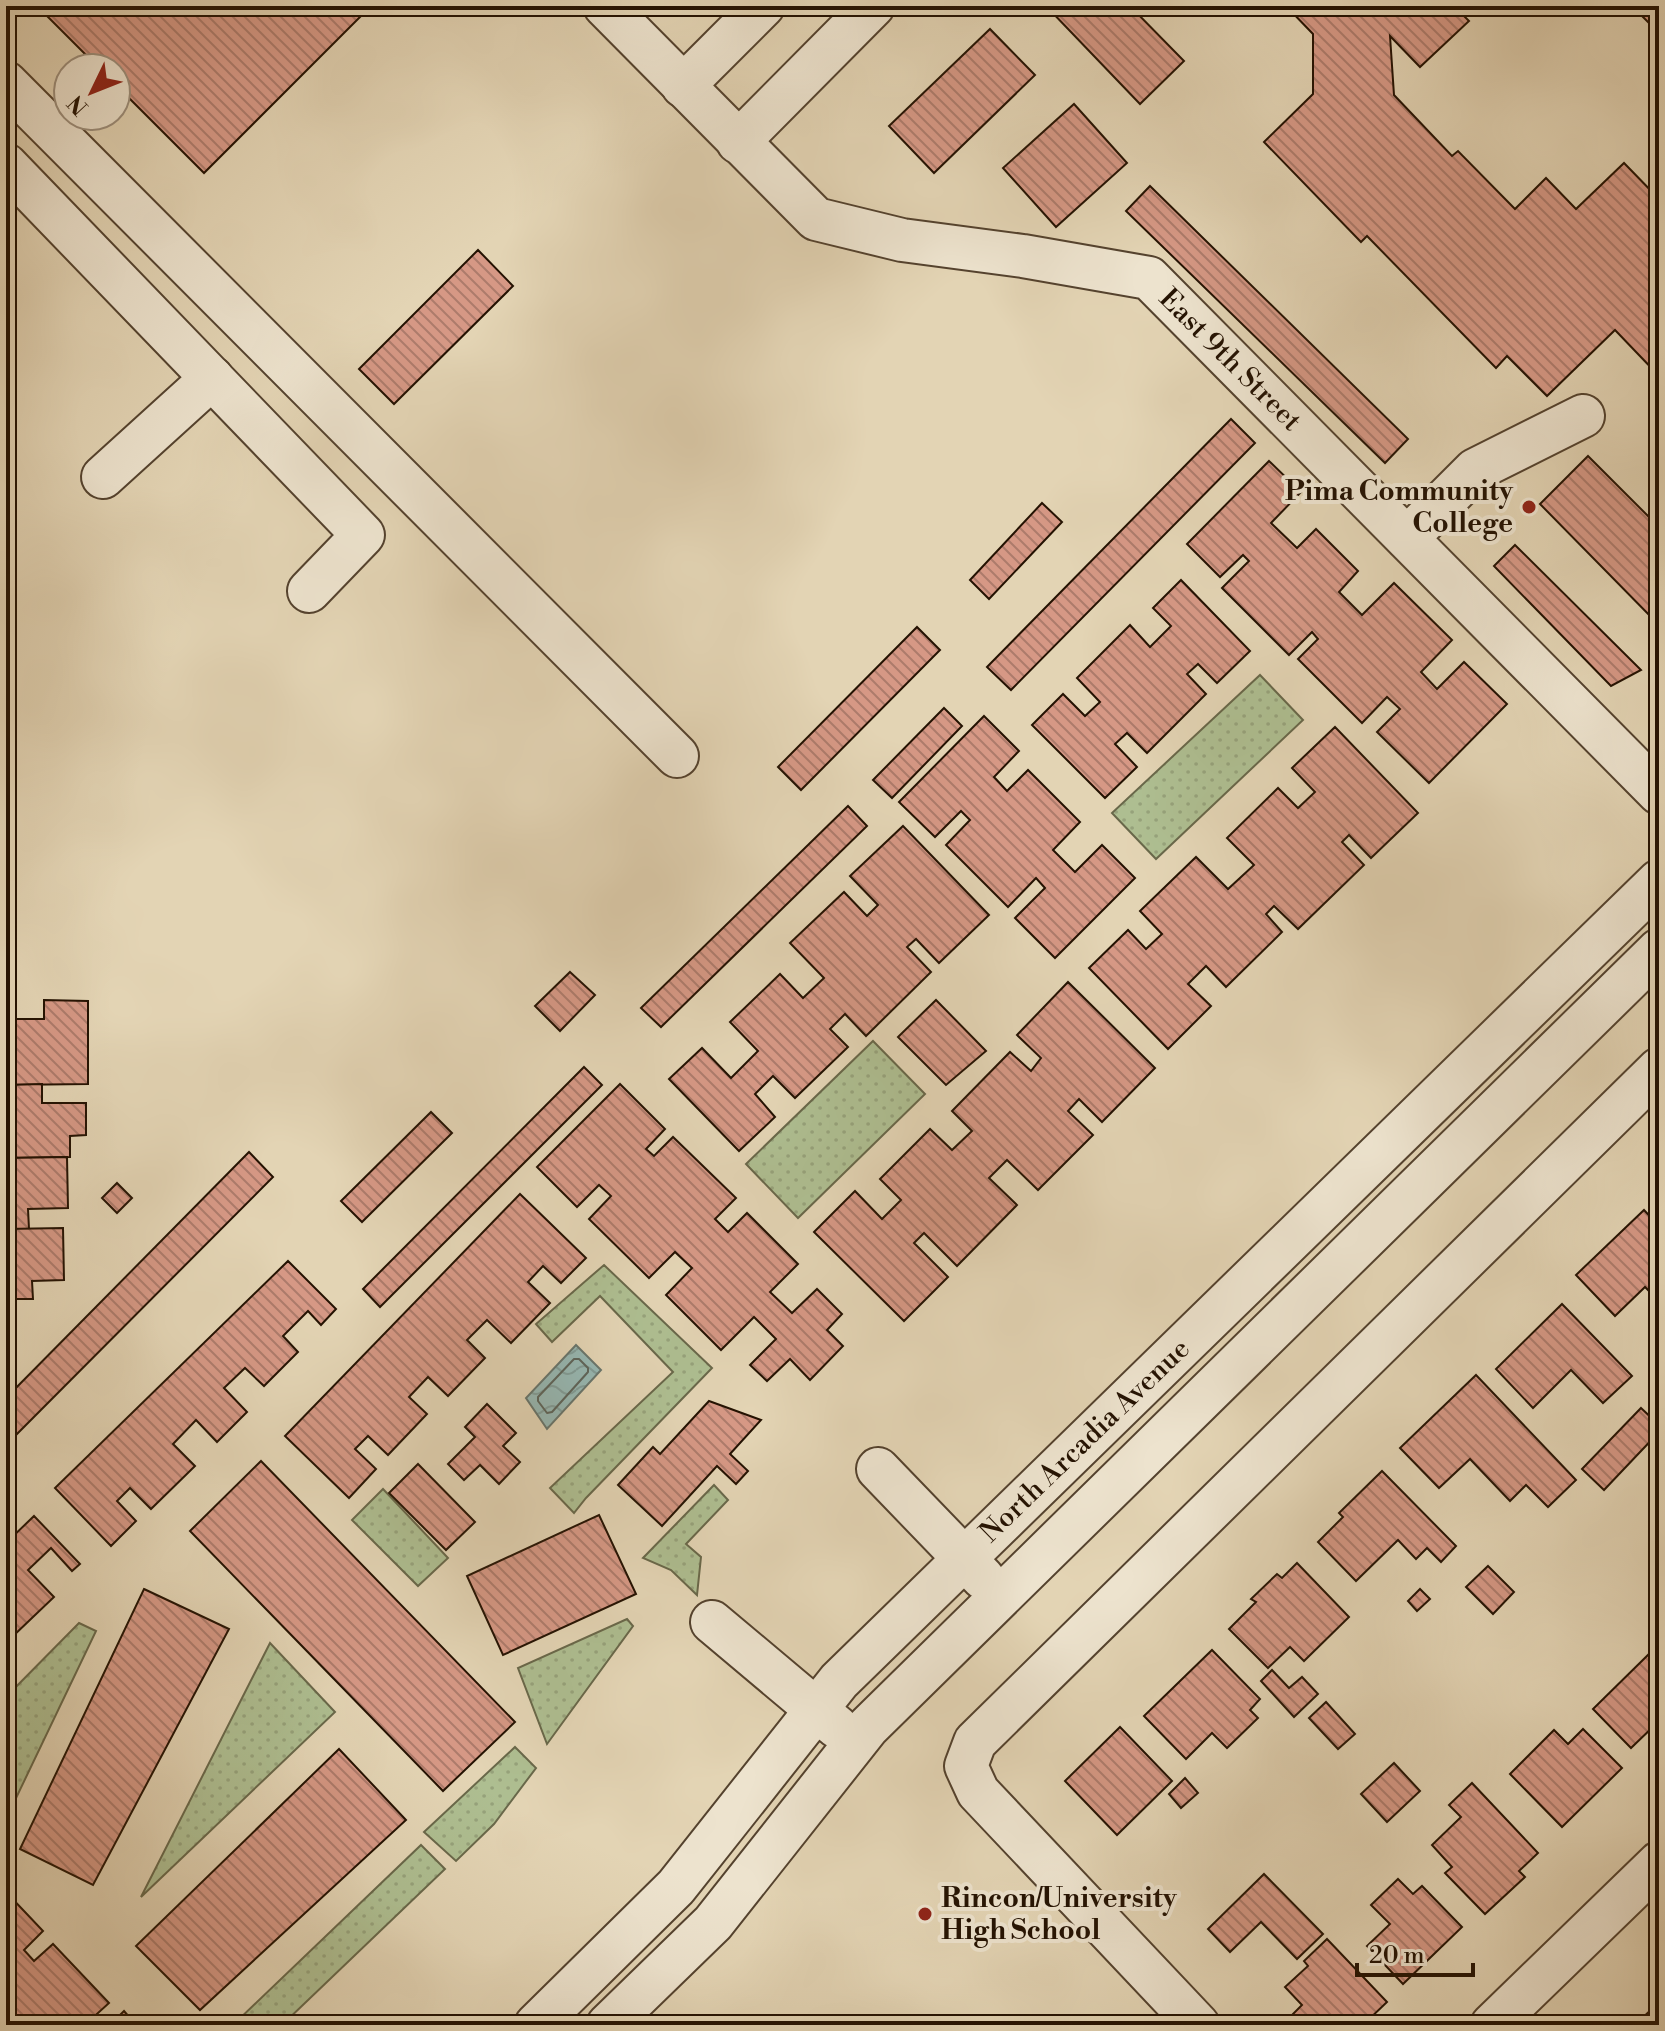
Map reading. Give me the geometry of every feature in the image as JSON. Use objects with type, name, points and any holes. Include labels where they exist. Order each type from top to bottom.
[{"type":"street","name":"East 9th Street","points":[[605,6],[816,219],[902,240],[1023,256],[1149,278],[1659,793]]},
{"type":"street","points":[[683,86],[763,6]]},
{"type":"street","points":[[738,142],[873,6]]},
{"type":"street","points":[[6,83],[677,756]]},
{"type":"street","points":[[6,165],[363,535],[309,591]]},
{"type":"street","points":[[103,477],[212,378]]},
{"type":"street","points":[[1407,538],[1475,470],[1583,416]]},
{"type":"street","name":"North Arcadia Avenue","points":[[536,2025],[676,1887],[839,1681],[1659,881]]},
{"type":"street","name":"North Arcadia Avenue","points":[[608,2025],[713,1923],[868,1727],[1659,950]]},
{"type":"street","points":[[1192,2023],[978,1792],[966,1766],[975,1742],[1659,1069]]},
{"type":"street","points":[[1402,1132],[1436,1168]]},
{"type":"street","points":[[1187,1341],[1223,1377]]},
{"type":"street","points":[[878,1469],[1000,1596]]},
{"type":"street","points":[[712,1622],[855,1743]]},
{"type":"street","points":[[1492,2025],[1659,1863]]},
{"type":"green space","points":[[1260,675],[1303,720],[1156,859],[1112,813]]},
{"type":"green space","points":[[873,1041],[925,1094],[798,1218],[746,1164]]},
{"type":"green space","points":[[604,1265],[712,1368],[574,1513],[550,1488],[673,1372],[600,1296],[552,1342],[536,1324]]},
{"type":"green space","points":[[714,1485],[728,1500],[686,1544],[701,1557],[697,1595],[671,1570],[643,1558]]},
{"type":"green space","points":[[383,1489],[448,1558],[418,1586],[352,1520]]},
{"type":"green space","points":[[627,1619],[633,1626],[547,1744],[518,1668]]},
{"type":"green space","points":[[79,1623],[96,1631],[6,1819],[6,1697]]},
{"type":"green space","points":[[270,1643],[335,1712],[141,1897]]},
{"type":"green space","points":[[515,1747],[536,1768],[494,1824],[456,1861],[424,1832]]},
{"type":"green space","points":[[421,1845],[445,1869],[282,2025],[233,2025]]},
{"type":"water","points":[[576,1345],[601,1370],[547,1429],[526,1398]]},
{"type":"building","points":[[37,6],[371,6],[204,173],[132,101],[132,52],[83,52]]},
{"type":"building","points":[[1046,6],[1130,6],[1184,61],[1140,104]]},
{"type":"building","points":[[1286,6],[1454,6],[1469,21],[1420,67],[1390,36],[1394,95],[1452,156],[1458,151],[1515,209],[1546,178],[1576,209],[1624,163],[1659,199],[1659,376],[1615,330],[1547,396],[1507,356],[1496,368],[1367,236],[1361,242],[1264,142],[1313,94],[1313,34]]},
{"type":"building","points":[[1632,6],[1659,6],[1659,33]]},
{"type":"building","points":[[990,29],[1035,75],[934,173],[889,126]]},
{"type":"building","points":[[1074,104],[1127,163],[1056,227],[1003,168]]},
{"type":"building","points":[[1150,186],[1408,439],[1385,463],[1126,211]]},
{"type":"building","points":[[478,250],[513,286],[394,404],[359,369]]},
{"type":"building","points":[[1231,419],[1255,443],[1011,690],[987,667]]},
{"type":"building","points":[[1588,456],[1659,527],[1659,625],[1540,504]]},
{"type":"building","points":[[1269,461],[1301,492],[1271,523],[1297,548],[1316,529],[1358,571],[1339,592],[1362,615],[1394,583],[1452,640],[1421,672],[1437,689],[1464,662],[1507,704],[1429,783],[1377,732],[1400,709],[1387,697],[1362,723],[1298,659],[1318,639],[1312,632],[1289,655],[1222,588],[1249,561],[1243,555],[1220,577],[1187,544]]},
{"type":"building","points":[[1042,503],[1062,522],[989,599],[970,580]]},
{"type":"building","points":[[1515,545],[1641,670],[1611,686],[1494,566]]},
{"type":"building","points":[[1181,580],[1250,651],[1217,683],[1198,664],[1187,674],[1206,694],[1147,753],[1127,733],[1115,744],[1137,767],[1105,798],[1032,725],[1063,694],[1085,716],[1100,702],[1077,678],[1130,625],[1150,647],[1171,626],[1153,608]]},
{"type":"building","points":[[917,627],[940,650],[801,790],[778,767]]},
{"type":"building","points":[[944,708],[962,726],[892,798],[873,780]]},
{"type":"building","points":[[984,716],[1019,751],[994,777],[1007,791],[1028,770],[1080,822],[1053,850],[1075,872],[1102,845],[1135,878],[1055,958],[1015,918],[1045,888],[1036,878],[1008,907],[946,845],[970,820],[961,811],[935,837],[899,802]]},
{"type":"building","points":[[1335,727],[1418,813],[1371,858],[1349,835],[1342,842],[1364,865],[1298,929],[1274,906],[1266,914],[1282,932],[1226,987],[1206,966],[1188,984],[1211,1006],[1168,1049],[1089,968],[1128,930],[1146,949],[1162,934],[1140,911],[1196,857],[1228,889],[1254,865],[1227,838],[1278,788],[1298,808],[1315,792],[1292,768]]},
{"type":"building","points":[[848,806],[867,826],[661,1027],[641,1008]]},
{"type":"building","points":[[903,826],[989,915],[939,963],[916,939],[907,947],[931,972],[866,1036],[845,1014],[830,1029],[848,1047],[795,1098],[773,1076],[755,1094],[775,1117],[739,1151],[669,1079],[702,1048],[731,1078],[758,1051],[730,1022],[780,974],[803,998],[824,978],[790,943],[844,892],[867,916],[878,905],[850,876]]},
{"type":"building","points":[[570,972],[595,995],[560,1031],[535,1006]]},
{"type":"building","points":[[1068,982],[1155,1068],[1102,1122],[1079,1099],[1068,1111],[1093,1135],[1038,1190],[1007,1160],[989,1178],[1017,1205],[957,1266],[924,1233],[914,1243],[948,1277],[904,1321],[814,1232],[855,1191],[882,1219],[901,1200],[880,1179],[930,1129],[952,1150],[972,1131],[952,1111],[1010,1052],[1031,1071],[1041,1058],[1017,1035]]},
{"type":"building","points":[[44,1000],[88,1001],[88,1084],[6,1085],[6,1019],[44,1019]]},
{"type":"building","points":[[936,1000],[986,1051],[946,1085],[898,1037]]},
{"type":"building","points":[[584,1067],[602,1085],[380,1307],[363,1289]]},
{"type":"building","points":[[42,1084],[42,1103],[86,1103],[86,1135],[70,1136],[70,1157],[6,1158],[6,1085]]},
{"type":"building","points":[[620,1084],[665,1129],[646,1149],[654,1156],[673,1137],[736,1198],[715,1219],[728,1232],[747,1213],[798,1264],[770,1292],[792,1313],[817,1289],[842,1314],[827,1330],[843,1346],[810,1380],[790,1359],[767,1381],[750,1365],[776,1339],[754,1317],[721,1350],[666,1295],[692,1268],[675,1252],[649,1278],[589,1219],[611,1196],[599,1185],[577,1207],[537,1167]]},
{"type":"building","points":[[431,1112],[452,1133],[362,1222],[341,1201]]},
{"type":"building","points":[[249,1152],[273,1177],[6,1445],[6,1398]]},
{"type":"building","points":[[67,1157],[68,1208],[28,1209],[29,1229],[6,1229],[6,1158]]},
{"type":"building","points":[[117,1183],[132,1198],[117,1213],[102,1198]]},
{"type":"building","points":[[520,1194],[586,1258],[561,1283],[543,1266],[528,1282],[550,1303],[511,1343],[487,1320],[467,1340],[485,1358],[448,1396],[428,1377],[409,1397],[427,1414],[388,1455],[368,1436],[355,1449],[376,1469],[349,1498],[285,1436]]},
{"type":"building","points":[[1644,1210],[1659,1226],[1659,1301],[1645,1287],[1615,1316],[1576,1275]]},
{"type":"building","points":[[63,1228],[64,1280],[32,1281],[33,1299],[6,1299],[6,1229]]},
{"type":"building","points":[[288,1261],[336,1309],[321,1325],[308,1311],[283,1336],[298,1352],[264,1386],[245,1368],[224,1388],[247,1412],[217,1442],[196,1420],[173,1444],[195,1466],[151,1509],[130,1488],[117,1501],[136,1521],[111,1546],[55,1488]]},
{"type":"building","points":[[1562,1304],[1632,1376],[1603,1403],[1571,1370],[1533,1408],[1496,1369]]},
{"type":"building","points":[[1476,1375],[1576,1480],[1548,1507],[1526,1485],[1510,1501],[1470,1459],[1439,1488],[1400,1448]]},
{"type":"building","points":[[709,1401],[761,1420],[730,1454],[748,1471],[736,1484],[717,1466],[662,1526],[618,1485],[653,1447],[660,1454]]},
{"type":"building","points":[[487,1404],[516,1433],[503,1446],[520,1462],[499,1484],[480,1465],[464,1480],[448,1464],[475,1437],[465,1427]]},
{"type":"building","points":[[1641,1408],[1659,1425],[1659,1432],[1604,1490],[1582,1469]]},
{"type":"building","points":[[261,1461],[515,1722],[443,1791],[190,1531]]},
{"type":"building","points":[[418,1464],[475,1522],[446,1550],[389,1493]]},
{"type":"building","points":[[1382,1471],[1456,1546],[1441,1562],[1427,1548],[1416,1559],[1398,1540],[1356,1581],[1318,1542],[1343,1517],[1339,1513]]},
{"type":"building","points":[[599,1515],[636,1594],[503,1655],[467,1576]]},
{"type":"building","points":[[34,1516],[80,1564],[72,1571],[51,1548],[28,1570],[54,1597],[12,1637],[6,1631],[6,1543]]},
{"type":"building","points":[[1297,1563],[1349,1617],[1304,1661],[1290,1647],[1268,1668],[1229,1629],[1256,1602],[1251,1599],[1277,1574],[1282,1578]]},
{"type":"building","points":[[1488,1566],[1514,1592],[1493,1614],[1466,1587]]},
{"type":"building","points":[[144,1589],[229,1629],[93,1885],[20,1849]]},
{"type":"building","points":[[1420,1589],[1430,1599],[1417,1611],[1408,1601]]},
{"type":"building","points":[[1212,1650],[1260,1699],[1250,1710],[1258,1718],[1227,1748],[1212,1733],[1186,1759],[1144,1716]]},
{"type":"building","points":[[1651,1652],[1659,1660],[1659,1721],[1631,1748],[1593,1709]]},
{"type":"building","points":[[1272,1670],[1289,1688],[1302,1677],[1318,1694],[1294,1717],[1261,1681]]},
{"type":"building","points":[[1326,1702],[1355,1734],[1338,1749],[1309,1718]]},
{"type":"building","points":[[1120,1727],[1172,1781],[1117,1835],[1065,1781]]},
{"type":"building","points":[[1583,1729],[1622,1768],[1562,1827],[1510,1774],[1554,1730],[1568,1744]]},
{"type":"building","points":[[339,1749],[406,1820],[200,2010],[136,1946]]},
{"type":"building","points":[[1394,1763],[1420,1791],[1387,1822],[1361,1794]]},
{"type":"building","points":[[1185,1778],[1198,1793],[1181,1808],[1169,1794]]},
{"type":"building","points":[[1472,1783],[1538,1853],[1519,1871],[1525,1877],[1485,1914],[1445,1873],[1452,1867],[1432,1845],[1461,1817],[1449,1805]]},
{"type":"building","points":[[1264,1874],[1323,1934],[1297,1959],[1261,1922],[1230,1952],[1208,1929]]},
{"type":"building","points":[[1398,1879],[1413,1894],[1422,1886],[1462,1927],[1403,1984],[1367,1946],[1390,1924],[1371,1905]]},
{"type":"building","points":[[6,1892],[43,1931],[24,1950],[34,1961],[53,1944],[109,2003],[87,2023],[89,2025],[6,2025]]},
{"type":"building","points":[[1327,1939],[1387,2002],[1363,2025],[1297,2025],[1290,2017],[1302,2005],[1285,1987],[1308,1966],[1304,1961]]},
{"type":"building","points":[[1659,2002],[1659,2025],[1635,2025]]},
{"type":"building","points":[[124,2011],[136,2025],[110,2025]]},
{"type":"place","name":"Pima Community College","points":[[1529,507]]},
{"type":"place","name":"Rincon/University High School","points":[[925,1914]]}]
